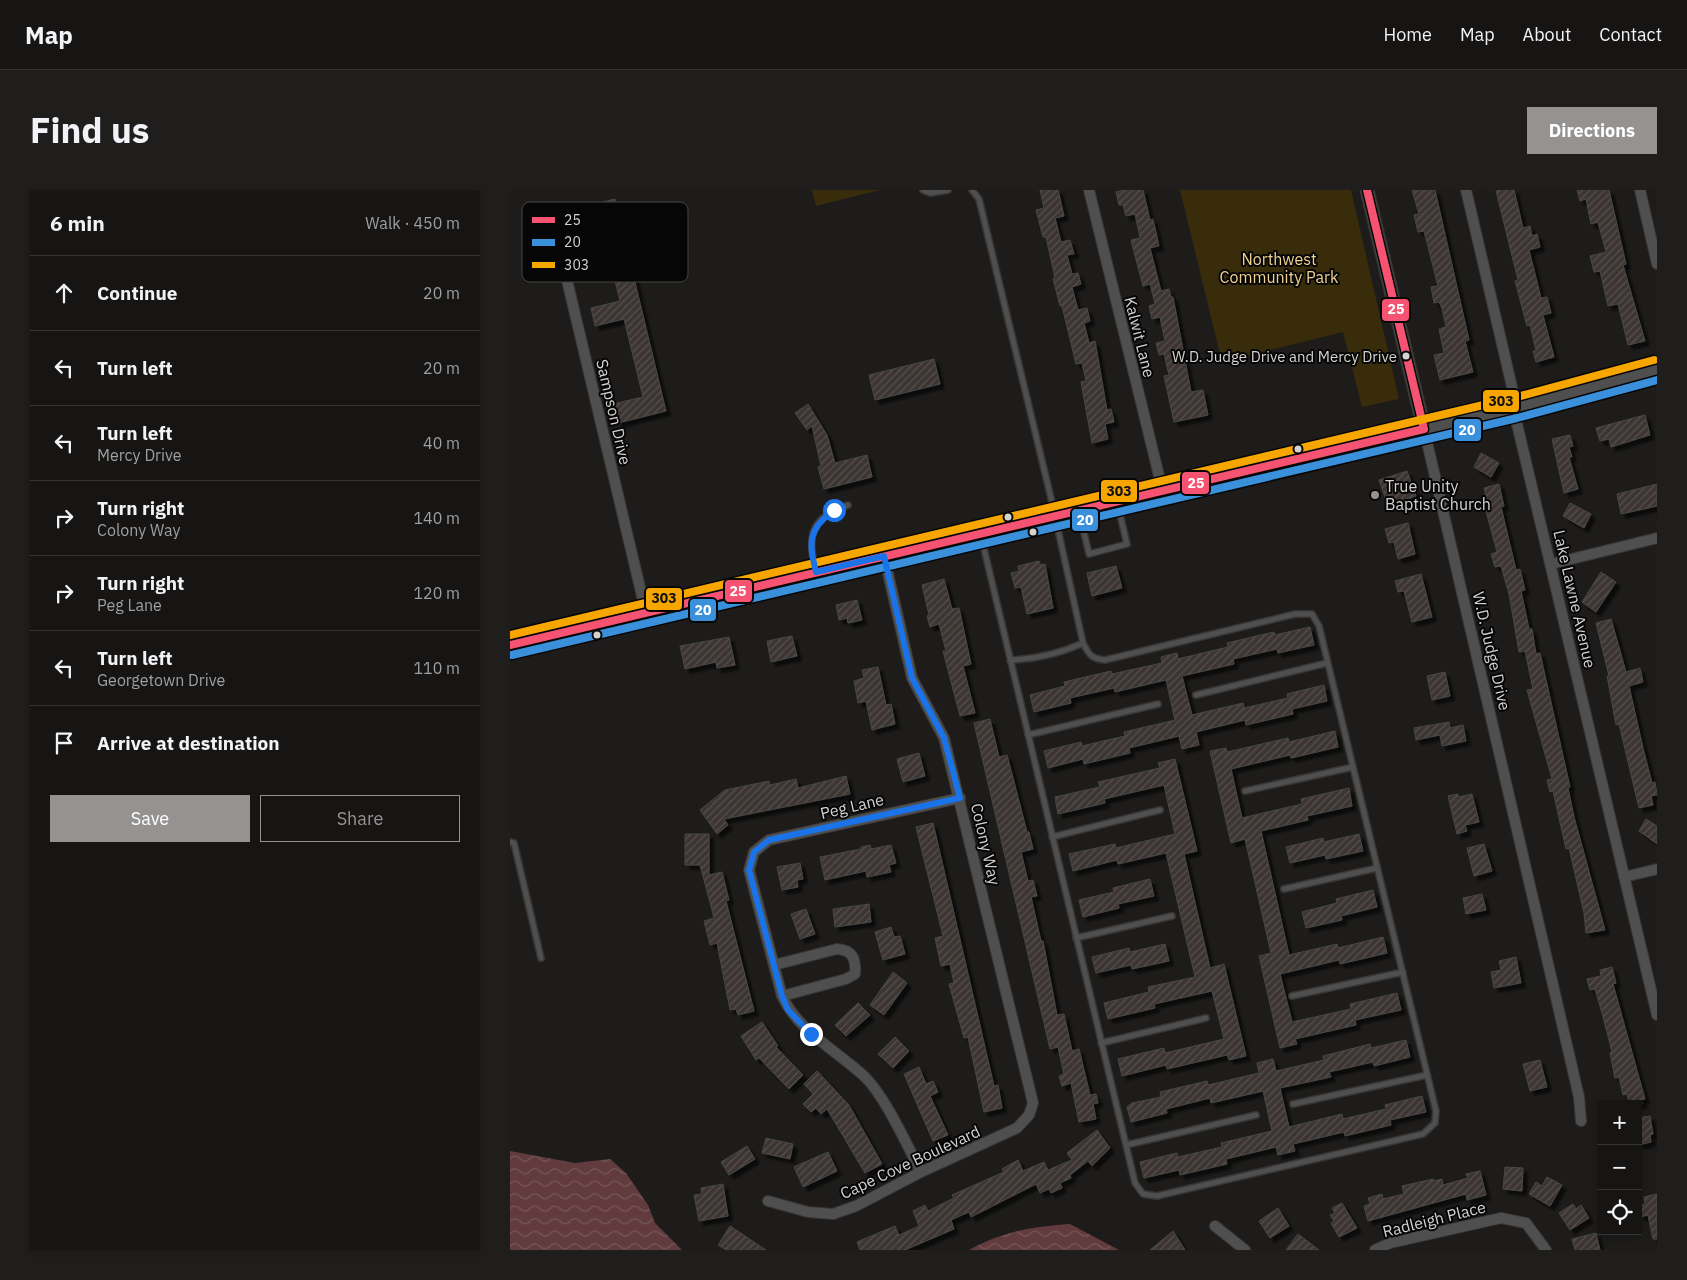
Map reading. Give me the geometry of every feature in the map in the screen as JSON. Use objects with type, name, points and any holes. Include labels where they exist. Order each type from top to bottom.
[{"type":"street","name":"Kalwit Lane","points":[[1089,190],[1163,492]]},
{"type":"street","name":"W.D. Judge Drive","points":[[1367,190],[1579,1097],[1581,1121]]},
{"type":"street","name":"Lake Lawne Avenue","points":[[1466,190],[1551,564],[1657,1015]]},
{"type":"street","points":[[1640,190],[1657,264]]},
{"type":"street","name":"Sampson Drive","points":[[567,282],[646,613]]},
{"type":"street","points":[[510,646],[1515,408],[1657,370]]},
{"type":"street","points":[[1551,564],[1657,538]]},
{"type":"street","name":"Colony Way","points":[[884,556],[912,678],[944,738],[960,798],[1033,1103],[1029,1115]]},
{"type":"street","name":"Peg Lane","points":[[774,965],[749,870],[754,852],[769,840],[960,798]]},
{"type":"street","points":[[1624,877],[1657,869]]},
{"type":"street","points":[[782,996],[846,980],[855,974],[855,963],[852,954],[847,950],[837,949],[774,965],[782,996],[788,1010],[811,1034],[865,1077],[891,1116],[921,1172]]},
{"type":"street","name":"Cape Cove Boulevard","points":[[768,1200],[808,1212],[833,1214],[856,1206],[921,1172],[1017,1128],[1029,1115]]},
{"type":"street","name":"Radleigh Place","points":[[1375,1250],[1390,1243],[1501,1218],[1526,1223],[1546,1250]]},
{"type":"street","points":[[1215,1226],[1245,1250]]},
{"type":"lane","points":[[923,190],[930,194],[948,190]]},
{"type":"lane","points":[[972,190],[979,200],[1084,644],[1088,654],[1094,659],[1105,660],[1295,614],[1312,614],[1319,626],[1436,1112],[1435,1123],[1422,1134],[1157,1196],[1144,1194],[1135,1183],[980,534]]},
{"type":"lane","points":[[1078,511],[1089,554],[1127,544],[1117,502]]},
{"type":"lane","points":[[816,572],[810,540],[814,531],[834,510],[848,506]]},
{"type":"lane","points":[[1010,660],[1030,659],[1064,652],[1084,644]]},
{"type":"lane","points":[[1196,695],[1328,663]]},
{"type":"lane","points":[[1028,735],[1158,704]]},
{"type":"lane","points":[[1245,791],[1353,767]]},
{"type":"lane","points":[[1052,837],[1160,810]]},
{"type":"lane","points":[[510,842],[514,843],[541,958]]},
{"type":"lane","points":[[1284,889],[1377,868]]},
{"type":"lane","points":[[1076,938],[1172,916]]},
{"type":"lane","points":[[1292,996],[1402,972]]},
{"type":"lane","points":[[1101,1043],[1206,1018]]},
{"type":"lane","points":[[1293,1104],[1427,1074]]},
{"type":"lane","points":[[1126,1145],[1256,1115]]},
{"type":"green space","points":[[812,190],[880,190],[816,206]]},
{"type":"green space","name":"Northwest Community Park","points":[[1180,190],[1351,190],[1399,399],[1362,407],[1343,332],[1222,362]]},
{"type":"water","points":[[510,1151],[575,1163],[610,1159],[626,1173],[648,1205],[655,1223],[682,1250],[510,1250]]},
{"type":"water","points":[[1070,1224],[1119,1250],[969,1250],[1006,1234]]},
{"type":"building","points":[[1040,190],[1058,190],[1064,216],[1055,218],[1061,242],[1070,240],[1074,254],[1067,255],[1072,274],[1078,273],[1081,284],[1072,287],[1078,310],[1087,308],[1090,321],[1084,323],[1089,343],[1095,341],[1107,410],[1111,409],[1114,422],[1105,424],[1108,439],[1092,443],[1081,382],[1086,381],[1082,363],[1076,364],[1062,306],[1060,306],[1053,279],[1055,278],[1046,237],[1043,237],[1036,210],[1044,208]]},
{"type":"building","points":[[1143,190],[1150,220],[1153,219],[1159,246],[1150,248],[1161,291],[1169,289],[1171,297],[1173,297],[1191,392],[1203,390],[1208,415],[1174,422],[1164,376],[1169,375],[1164,354],[1159,355],[1156,343],[1165,341],[1160,317],[1152,319],[1149,306],[1155,304],[1150,284],[1143,286],[1131,240],[1140,238],[1135,214],[1126,216],[1123,205],[1119,205],[1116,192]]},
{"type":"building","points":[[1412,190],[1435,190],[1469,340],[1465,341],[1473,372],[1440,380],[1434,355],[1444,353],[1439,329],[1446,327],[1439,302],[1434,303],[1431,287],[1438,286],[1424,231],[1418,232],[1414,215],[1419,214]]},
{"type":"building","points":[[1514,190],[1523,228],[1530,226],[1532,236],[1537,234],[1540,247],[1529,250],[1541,298],[1547,297],[1551,313],[1543,315],[1554,357],[1536,362],[1533,351],[1536,351],[1530,325],[1527,326],[1515,281],[1518,280],[1496,191]]},
{"type":"building","points":[[1577,190],[1609,190],[1626,264],[1623,265],[1645,341],[1628,345],[1618,304],[1608,306],[1600,271],[1594,272],[1590,256],[1606,252],[1598,222],[1591,224],[1586,199],[1580,201]]},
{"type":"building","points":[[615,199],[616,202],[603,202]]},
{"type":"building","points":[[615,282],[635,282],[666,411],[618,423],[613,404],[643,397],[624,319],[595,326],[591,308],[620,301]]},
{"type":"building","points":[[934,359],[940,384],[875,400],[869,375]]},
{"type":"building","points":[[808,404],[827,435],[835,463],[867,455],[872,477],[824,489],[818,467],[821,466],[812,426],[807,430],[795,413]]},
{"type":"building","points":[[1645,415],[1650,435],[1611,447],[1609,439],[1600,441],[1596,428]]},
{"type":"building","points":[[1570,435],[1573,446],[1569,447],[1572,457],[1569,457],[1578,489],[1564,493],[1552,439]]},
{"type":"building","points":[[1481,453],[1499,463],[1491,477],[1474,467]]},
{"type":"building","points":[[1407,471],[1416,496],[1388,506],[1379,480]]},
{"type":"building","points":[[1499,484],[1504,506],[1501,507],[1516,570],[1520,569],[1525,590],[1521,591],[1529,629],[1532,629],[1536,654],[1540,653],[1570,787],[1568,788],[1574,817],[1605,930],[1586,933],[1584,913],[1569,848],[1566,849],[1553,791],[1550,792],[1547,780],[1552,779],[1527,690],[1533,689],[1525,651],[1519,652],[1509,594],[1501,566],[1495,567],[1491,554],[1497,552],[1483,500],[1487,499],[1484,488]]},
{"type":"building","points":[[1657,484],[1657,506],[1621,514],[1617,494]]},
{"type":"building","points":[[1570,503],[1591,514],[1584,528],[1563,516]]},
{"type":"building","points":[[1408,523],[1415,554],[1398,559],[1394,542],[1389,543],[1385,529]]},
{"type":"building","points":[[1039,561],[1040,565],[1045,564],[1053,608],[1027,614],[1021,587],[1015,588],[1011,573],[1019,571],[1018,566]]},
{"type":"building","points":[[1116,566],[1122,588],[1092,596],[1087,573]]},
{"type":"building","points":[[1601,572],[1616,582],[1596,612],[1582,602]]},
{"type":"building","points":[[1421,574],[1432,617],[1412,622],[1404,591],[1398,592],[1395,581]]},
{"type":"building","points":[[944,579],[952,609],[959,608],[971,664],[963,666],[975,713],[960,716],[943,651],[946,651],[939,624],[930,627],[922,585]]},
{"type":"building","points":[[857,600],[862,620],[848,623],[847,618],[839,620],[836,605]]},
{"type":"building","points":[[1611,619],[1626,672],[1640,668],[1643,682],[1629,686],[1643,748],[1652,783],[1655,782],[1657,795],[1651,796],[1653,805],[1639,808],[1619,724],[1616,725],[1607,676],[1609,676],[1596,623]]},
{"type":"building","points":[[1310,627],[1314,645],[1278,653],[1277,649],[1233,659],[1234,664],[1182,676],[1192,715],[1243,703],[1244,708],[1288,698],[1287,694],[1324,685],[1327,701],[1292,709],[1293,714],[1246,725],[1245,720],[1196,732],[1199,745],[1182,749],[1179,736],[1129,748],[1130,753],[1084,764],[1083,759],[1048,768],[1044,751],[1081,742],[1082,746],[1125,736],[1124,732],[1175,720],[1166,680],[1115,692],[1114,688],[1070,698],[1071,703],[1034,712],[1030,695],[1065,686],[1064,682],[1111,671],[1112,674],[1162,663],[1161,657],[1177,653],[1178,659],[1228,647],[1227,643],[1274,632],[1275,635]]},
{"type":"building","points":[[792,636],[797,656],[771,662],[767,641]]},
{"type":"building","points":[[729,637],[735,665],[717,668],[716,662],[685,669],[680,646]]},
{"type":"building","points":[[878,667],[886,705],[891,704],[895,724],[872,730],[866,701],[858,703],[854,681],[864,678],[862,670]]},
{"type":"building","points":[[1445,672],[1450,696],[1432,700],[1427,676]]},
{"type":"building","points":[[990,719],[999,757],[1007,755],[1033,849],[1021,852],[1028,881],[1033,880],[1037,896],[1031,897],[1041,941],[1043,941],[1057,1015],[1064,1014],[1072,1051],[1079,1049],[1090,1095],[1096,1094],[1098,1103],[1093,1104],[1096,1119],[1079,1122],[1071,1083],[1062,1086],[1059,1076],[1064,1074],[1058,1047],[1050,1049],[974,723]]},
{"type":"building","points":[[1449,722],[1450,728],[1463,725],[1466,741],[1442,746],[1440,735],[1416,740],[1414,728]]},
{"type":"building","points":[[1335,731],[1338,747],[1291,758],[1290,755],[1231,769],[1242,818],[1302,804],[1301,799],[1349,788],[1352,806],[1307,816],[1308,820],[1261,831],[1289,955],[1337,944],[1338,948],[1383,937],[1387,953],[1340,964],[1339,960],[1280,974],[1292,1022],[1351,1009],[1350,1004],[1397,993],[1401,1010],[1355,1020],[1356,1025],[1295,1039],[1297,1044],[1280,1048],[1259,956],[1271,953],[1245,839],[1231,843],[1210,751],[1226,748],[1227,752],[1288,738],[1289,742]]},
{"type":"building","points":[[919,753],[925,776],[903,782],[897,759]]},
{"type":"building","points":[[1175,759],[1197,851],[1184,854],[1210,968],[1224,964],[1246,1056],[1229,1060],[1227,1055],[1167,1069],[1166,1065],[1122,1076],[1118,1059],[1164,1048],[1165,1053],[1224,1039],[1212,991],[1154,1004],[1155,1008],[1108,1019],[1104,1003],[1149,992],[1148,987],[1195,977],[1166,853],[1118,864],[1117,860],[1073,871],[1069,854],[1115,844],[1116,848],[1175,834],[1164,785],[1104,799],[1105,803],[1058,814],[1055,797],[1100,787],[1098,782],[1160,768],[1158,763]]},
{"type":"building","points":[[846,776],[850,794],[724,819],[728,825],[717,834],[700,810],[725,790],[769,781],[770,785],[796,779],[798,788]]},
{"type":"building","points":[[1458,794],[1458,797],[1472,794],[1479,822],[1465,825],[1467,831],[1457,834],[1448,796]]},
{"type":"building","points":[[1646,819],[1657,826],[1657,844],[1639,831]]},
{"type":"building","points":[[933,823],[994,1086],[998,1085],[1002,1108],[984,1112],[968,1037],[964,1038],[949,984],[954,983],[950,964],[941,966],[935,938],[943,936],[916,827]]},
{"type":"building","points":[[685,834],[709,834],[709,875],[722,872],[729,900],[726,901],[754,1011],[738,1015],[736,1009],[730,1010],[717,943],[710,945],[704,921],[714,918],[700,865],[685,865]]},
{"type":"building","points":[[1359,834],[1363,851],[1326,859],[1325,855],[1290,863],[1286,847],[1323,838],[1324,842]]},
{"type":"building","points":[[1484,844],[1492,871],[1474,876],[1467,848]]},
{"type":"building","points":[[870,845],[871,849],[891,845],[896,863],[889,865],[891,872],[867,877],[866,871],[825,880],[820,857],[861,849],[861,847]]},
{"type":"building","points":[[800,863],[803,879],[797,880],[798,887],[782,890],[777,867]]},
{"type":"building","points":[[1150,879],[1154,896],[1118,904],[1119,908],[1083,917],[1079,900],[1114,892],[1113,888]]},
{"type":"building","points":[[1373,890],[1377,907],[1341,916],[1342,920],[1306,928],[1302,912],[1337,903],[1336,899]]},
{"type":"building","points":[[1482,894],[1486,910],[1466,914],[1463,898]]},
{"type":"building","points":[[869,904],[871,922],[835,927],[833,909]]},
{"type":"building","points":[[806,909],[815,934],[800,939],[791,914]]},
{"type":"building","points":[[891,927],[894,937],[900,936],[905,954],[883,960],[875,932]]},
{"type":"building","points":[[1165,944],[1169,961],[1132,969],[1131,965],[1096,973],[1092,957],[1129,948],[1130,952]]},
{"type":"building","points":[[1516,957],[1521,983],[1494,988],[1491,972],[1501,970],[1499,961]]},
{"type":"building","points":[[1612,967],[1616,983],[1613,984],[1645,1099],[1628,1100],[1627,1094],[1623,1095],[1619,1077],[1615,1078],[1610,1053],[1612,1052],[1602,1013],[1595,989],[1590,990],[1587,979],[1601,976],[1600,970]]},
{"type":"building","points":[[893,972],[907,983],[884,1015],[870,1005]]},
{"type":"building","points":[[858,1003],[870,1015],[846,1036],[835,1025]]},
{"type":"building","points":[[762,1022],[778,1046],[776,1047],[803,1075],[789,1089],[759,1058],[756,1060],[741,1036]]},
{"type":"building","points":[[895,1037],[909,1051],[893,1068],[878,1054]]},
{"type":"building","points":[[1406,1040],[1410,1057],[1374,1066],[1373,1062],[1329,1072],[1331,1077],[1280,1088],[1289,1127],[1342,1114],[1343,1119],[1386,1109],[1385,1105],[1422,1096],[1426,1112],[1390,1120],[1391,1125],[1345,1136],[1344,1132],[1293,1144],[1295,1151],[1278,1155],[1276,1147],[1226,1159],[1227,1164],[1180,1175],[1179,1170],[1144,1178],[1140,1162],[1177,1153],[1178,1157],[1222,1147],[1221,1143],[1272,1131],[1263,1091],[1211,1103],[1210,1098],[1166,1109],[1167,1113],[1131,1122],[1127,1107],[1132,1103],[1161,1097],[1160,1092],[1207,1081],[1208,1085],[1259,1073],[1257,1063],[1273,1059],[1276,1071],[1324,1060],[1323,1056],[1370,1044],[1371,1048]]},
{"type":"building","points":[[1540,1060],[1547,1087],[1530,1091],[1523,1064]]},
{"type":"building","points":[[919,1067],[926,1084],[933,1081],[938,1092],[930,1096],[948,1135],[933,1141],[904,1074]]},
{"type":"building","points":[[817,1071],[849,1105],[882,1164],[865,1173],[827,1109],[821,1114],[816,1108],[811,1112],[803,1104],[813,1094],[804,1084]]},
{"type":"building","points":[[1650,1116],[1653,1134],[1650,1135],[1651,1142],[1642,1144],[1642,1117]]},
{"type":"building","points":[[1097,1130],[1110,1148],[1092,1166],[1088,1161],[1070,1175],[1071,1178],[1060,1183],[1062,1188],[1051,1193],[1049,1189],[1040,1193],[1036,1184],[971,1217],[969,1212],[951,1220],[954,1229],[905,1250],[860,1250],[857,1242],[895,1226],[899,1235],[919,1226],[913,1211],[925,1205],[928,1211],[954,1198],[952,1195],[1004,1172],[1002,1169],[1018,1160],[1023,1171],[1044,1162],[1048,1170],[1072,1160],[1067,1153]]},
{"type":"building","points":[[766,1138],[793,1144],[790,1159],[762,1153]]},
{"type":"building","points":[[747,1146],[755,1159],[729,1175],[721,1162]]},
{"type":"building","points":[[828,1152],[837,1171],[803,1187],[794,1167]]},
{"type":"building","points":[[1505,1167],[1523,1168],[1522,1191],[1503,1189]]},
{"type":"building","points":[[1480,1171],[1486,1195],[1467,1200],[1466,1194],[1368,1221],[1364,1206],[1370,1204],[1368,1198],[1382,1194],[1383,1199],[1404,1194],[1402,1186],[1433,1179],[1434,1181],[1442,1179],[1443,1185],[1468,1178],[1466,1174]]},
{"type":"building","points":[[1547,1177],[1562,1185],[1550,1206],[1529,1194],[1536,1182],[1542,1186]]},
{"type":"building","points":[[723,1184],[728,1216],[699,1221],[694,1195],[702,1194],[701,1188]]},
{"type":"building","points":[[1657,1194],[1657,1239],[1653,1239],[1648,1215],[1642,1216],[1642,1205],[1645,1204],[1644,1197]]},
{"type":"building","points":[[1342,1203],[1357,1228],[1339,1237],[1331,1223],[1334,1221],[1330,1215],[1335,1213],[1332,1208]]},
{"type":"building","points":[[1573,1204],[1576,1209],[1581,1205],[1589,1218],[1570,1230],[1559,1213]]},
{"type":"building","points":[[1278,1208],[1289,1226],[1270,1238],[1259,1221]]},
{"type":"building","points":[[730,1226],[766,1250],[726,1250],[718,1245]]},
{"type":"building","points":[[1173,1231],[1185,1250],[1150,1250]]},
{"type":"building","points":[[1596,1233],[1600,1250],[1575,1250],[1572,1239]]},
{"type":"building","points":[[1298,1234],[1319,1250],[1286,1250]]},
{"type":"transit line","name":"25","points":[[1367,190],[1424,429]]},
{"type":"transit line","name":"303","points":[[510,635],[1513,398],[1654,360]]},
{"type":"transit line","name":"20","points":[[512,655],[1517,418],[1657,380]]},
{"type":"transit line","name":"25","points":[[510,645],[1424,429]]},
{"type":"place","name":"W.D. Judge Drive and Mercy Drive","points":[[1406,356]]},
{"type":"place","name":"True Unity Baptist Church","points":[[1375,495]]},
{"type":"route","points":[[811,1034],[788,1010],[782,996],[749,870],[754,852],[769,840],[960,798],[944,738],[912,678],[884,556],[816,572],[810,540],[814,531],[827,514],[834,510]]}]
